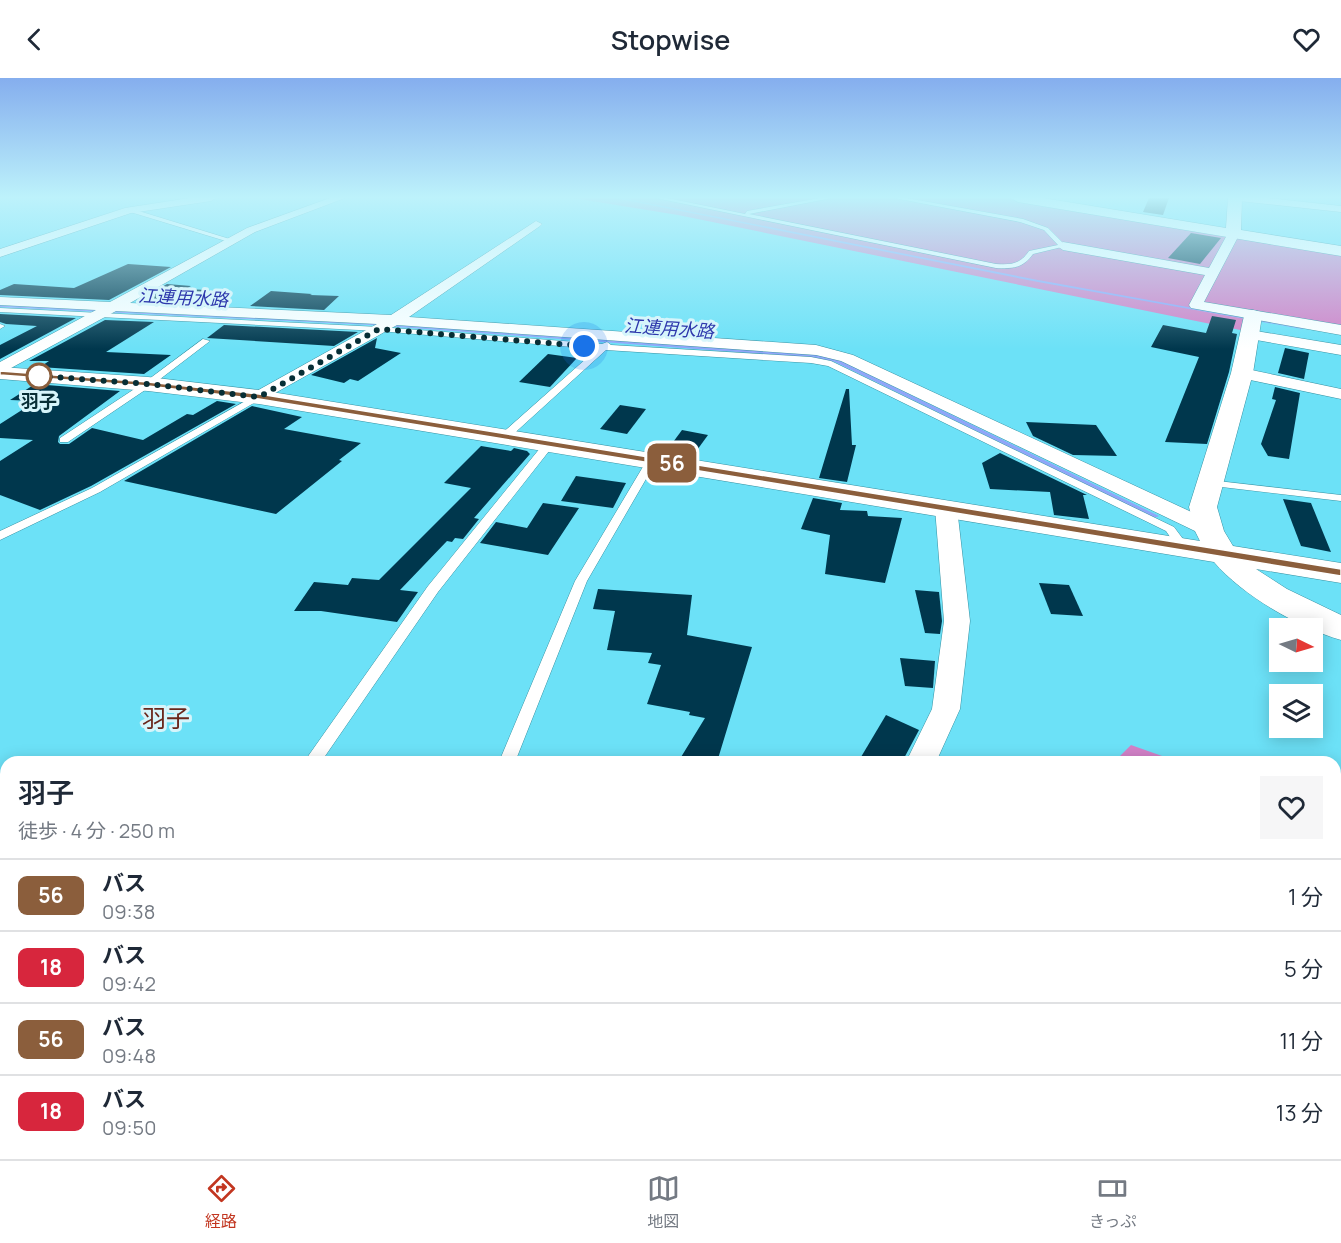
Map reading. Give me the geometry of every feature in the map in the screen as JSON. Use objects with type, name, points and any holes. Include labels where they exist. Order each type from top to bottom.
[{"type":"street","points":[[0,254],[16,248]]},
{"type":"street","points":[[0,371],[217,248]]},
{"type":"street","points":[[259,397],[394,320],[500,248]]},
{"type":"street","points":[[1077,248],[1214,273]]},
{"type":"street","points":[[1226,248],[1196,305],[1251,325],[1341,350]]},
{"type":"street","points":[[1324,248],[1341,251]]},
{"type":"street","points":[[0,301],[233,317],[394,320],[608,342],[816,350],[847,358],[852,369],[1213,540],[1341,573]]},
{"type":"street","points":[[1251,325],[1341,330]]},
{"type":"street","points":[[1251,325],[1242,373],[1203,507],[1213,540],[1234,568],[1272,594],[1341,629]]},
{"type":"street","points":[[0,371],[148,384],[259,397],[1183,547],[1213,540]]},
{"type":"street","points":[[1242,373],[1341,394]]},
{"type":"street","points":[[924,756],[946,709],[957,621],[946,508]]},
{"type":"lane","points":[[908,248],[1016,268],[1026,261],[1031,252],[1050,248]]},
{"type":"lane","points":[[0,310],[95,316],[233,317],[379,329],[608,342]]},
{"type":"lane","points":[[64,440],[148,384],[206,341]]},
{"type":"lane","points":[[504,437],[608,342]]},
{"type":"lane","points":[[852,369],[1170,528],[1183,547]]},
{"type":"lane","points":[[0,536],[96,490],[259,397]]},
{"type":"lane","points":[[316,756],[433,589],[549,444]]},
{"type":"lane","points":[[509,756],[580,581],[652,460]]},
{"type":"lane","points":[[1209,483],[1341,498]]},
{"type":"shaded area","points":[[842,248],[1325,248],[1341,251],[1341,330],[1253,316],[1250,332]]},
{"type":"shaded area","points":[[1131,745],[1162,756],[1120,756]]},
{"type":"building","points":[[1177,248],[1213,248],[1200,264],[1168,258]]},
{"type":"building","points":[[128,264],[171,267],[109,300],[0,295],[0,290],[14,284],[74,288]]},
{"type":"building","points":[[167,284],[191,286],[186,289],[207,290],[185,303],[138,301]]},
{"type":"building","points":[[271,291],[339,296],[324,310],[250,306]]},
{"type":"building","points":[[0,314],[76,318],[0,359],[0,345],[37,326],[6,324],[0,322]]},
{"type":"building","points":[[1212,316],[1236,320],[1232,333],[1237,334],[1229,372],[1207,444],[1165,442],[1199,357],[1151,347],[1163,325],[1206,333]]},
{"type":"building","points":[[105,320],[154,322],[106,352],[171,355],[144,374],[40,367],[49,361],[29,361]]},
{"type":"building","points":[[224,325],[358,332],[334,346],[207,338]]},
{"type":"building","points":[[377,338],[375,348],[401,353],[358,381],[350,379],[344,383],[311,375]]},
{"type":"building","points":[[1285,348],[1309,353],[1304,379],[1278,373]]},
{"type":"building","points":[[548,354],[577,358],[550,387],[519,382]]},
{"type":"building","points":[[35,384],[120,391],[59,436],[60,444],[69,444],[92,428],[143,440],[187,414],[193,415],[217,401],[236,404],[91,486],[40,510],[0,495],[0,461],[33,440],[0,438],[0,424],[36,401],[10,400]]},
{"type":"building","points":[[1275,387],[1300,393],[1289,459],[1268,456],[1261,444],[1276,400],[1272,399]]},
{"type":"building","points":[[846,389],[849,389],[852,445],[856,445],[847,482],[819,478]]},
{"type":"building","points":[[620,405],[646,409],[627,434],[600,429]]},
{"type":"building","points":[[252,406],[302,417],[284,429],[361,443],[276,514],[124,481]]},
{"type":"building","points":[[1026,422],[1096,425],[1117,456],[1073,455],[1033,436]]},
{"type":"building","points":[[682,430],[708,435],[692,457],[665,453]]},
{"type":"building","points":[[481,446],[511,451],[514,448],[530,454],[474,518],[479,519],[463,539],[455,538],[452,542],[447,541],[400,590],[418,592],[397,622],[321,611],[294,611],[314,582],[348,585],[352,578],[379,580],[471,488],[444,483]]},
{"type":"building","points":[[1000,453],[1087,495],[1083,495],[1089,519],[1054,515],[1050,492],[990,489],[982,463]]},
{"type":"building","points":[[576,476],[626,483],[613,508],[561,501]]},
{"type":"building","points":[[813,498],[842,503],[840,510],[867,511],[868,516],[902,518],[885,583],[825,574],[830,535],[801,529]]},
{"type":"building","points":[[1283,499],[1311,503],[1331,552],[1301,546]]},
{"type":"building","points":[[543,503],[579,508],[548,555],[480,543],[496,522],[527,528]]},
{"type":"building","points":[[1039,583],[1069,585],[1083,616],[1051,614]]},
{"type":"building","points":[[598,589],[692,595],[687,635],[752,647],[719,756],[682,756],[705,718],[689,715],[690,712],[647,704],[661,665],[648,663],[652,653],[607,650],[615,611],[593,609]]},
{"type":"building","points":[[915,590],[939,592],[942,621],[940,634],[925,633]]},
{"type":"building","points":[[900,658],[935,661],[933,688],[905,686]]},
{"type":"building","points":[[886,715],[919,730],[905,756],[862,756]]},
{"type":"waterway","points":[[873,248],[1038,281],[1302,328]]},
{"type":"waterway","name":"江連用水路","points":[[0,306],[371,324],[818,356],[837,361],[1155,516]]},
{"type":"bus line","name":"56","points":[[0,373],[95,379],[259,397],[1341,573]]},
{"type":"place","name":"羽子","points":[[39,376]]},
{"type":"district","name":"羽子","points":[[166,719]]},
{"type":"route","points":[[39,376],[148,384],[259,397],[379,329],[584,346]]}]
